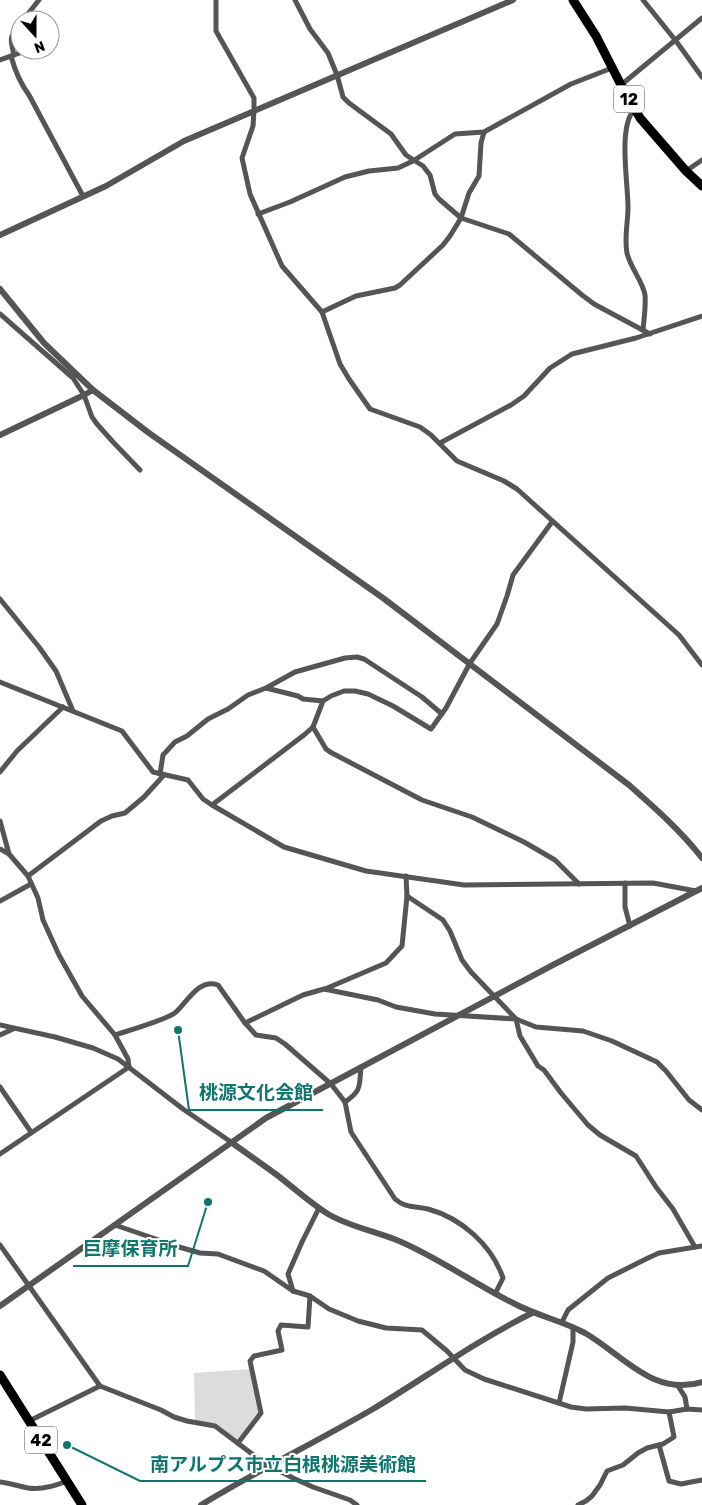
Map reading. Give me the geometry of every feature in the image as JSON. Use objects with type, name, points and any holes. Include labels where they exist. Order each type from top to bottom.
[{"type":"main road","name":"12","points":[[573,0],[592,29],[634,110],[686,171],[702,186]]},
{"type":"main road","name":"42","points":[[0,1376],[82,1505]]},
{"type":"street","points":[[31,10],[39,0]]},
{"type":"street","points":[[216,0],[216,31],[254,98],[252,126],[242,158],[250,194],[282,266],[322,312],[340,364],[370,409],[420,428],[440,443],[457,461],[504,480],[517,490],[679,635],[702,665]]},
{"type":"street","points":[[295,0],[310,28],[328,52],[343,96],[349,103],[391,134],[406,155],[422,166],[430,175],[435,194],[439,199],[460,218],[509,234],[594,304],[650,334]]},
{"type":"street","points":[[0,235],[106,186],[184,141],[513,0]]},
{"type":"street","points":[[643,0],[702,77]]},
{"type":"street","points":[[621,85],[702,18]]},
{"type":"street","points":[[13,60],[14,67],[22,86],[29,95],[83,196]]},
{"type":"street","points":[[258,214],[290,202],[344,177],[369,171],[398,168],[413,161],[455,134],[484,132],[572,84],[612,68]]},
{"type":"street","points":[[634,110],[630,114],[627,123],[625,143],[628,208],[625,241],[627,255],[645,294],[644,330]]},
{"type":"street","points":[[322,312],[356,296],[395,288],[443,245],[460,218],[469,193],[477,182],[484,132]]},
{"type":"street","points":[[686,171],[702,160]]},
{"type":"street","points":[[0,289],[44,343],[92,390],[149,433],[384,598],[470,663],[628,785],[662,814],[702,858]]},
{"type":"street","points":[[0,314],[73,378],[84,395],[92,417],[97,424],[140,470]]},
{"type":"street","points":[[440,443],[511,405],[524,396],[550,368],[572,354],[650,334],[702,316]]},
{"type":"street","points":[[0,435],[92,390]]},
{"type":"street","points":[[266,688],[298,696],[303,700],[322,701],[344,691],[368,694],[393,706],[431,729],[446,708],[470,663],[496,624],[513,575],[552,522]]},
{"type":"street","points":[[0,599],[56,671],[73,711]]},
{"type":"street","points":[[28,876],[101,822],[112,816],[125,813],[144,797],[162,775],[163,755],[175,742],[248,695],[296,672],[345,658],[357,657],[364,659],[422,697],[442,714]]},
{"type":"street","points":[[0,682],[122,731],[153,772],[188,780],[203,799],[284,847],[366,871],[464,885],[653,883],[700,891]]},
{"type":"street","points":[[212,805],[313,727],[322,701]]},
{"type":"street","points":[[0,772],[17,751],[63,707]]},
{"type":"street","points":[[313,727],[326,749],[330,752],[422,800],[472,817],[524,842],[555,860],[579,884]]},
{"type":"street","points":[[0,821],[9,854]]},
{"type":"street","points":[[0,848],[9,854],[28,876],[38,898],[42,920],[59,955],[82,996],[115,1035],[128,1059],[129,1066]]},
{"type":"street","points":[[245,1023],[303,995],[324,990],[386,963],[402,946],[407,896],[406,876]]},
{"type":"street","points":[[625,883],[625,907],[630,926]]},
{"type":"street","points":[[0,901],[31,884]]},
{"type":"street","points":[[0,1306],[266,1118],[494,997],[700,891]]},
{"type":"street","points":[[407,896],[443,920],[450,931],[462,960],[516,1019],[520,1036],[538,1066],[544,1070],[561,1094],[588,1125],[600,1135],[636,1156],[673,1209],[695,1247]]},
{"type":"street","points":[[115,1035],[175,1014],[202,985],[211,982],[218,985],[256,1035],[276,1038],[286,1044],[331,1084],[345,1102],[351,1132],[395,1199],[402,1205],[430,1210],[455,1222],[480,1240],[492,1255],[503,1278],[495,1294]]},
{"type":"street","points":[[324,990],[378,1000],[396,1007],[435,1014],[516,1019],[536,1027],[583,1031],[612,1041],[657,1062],[689,1100],[702,1110]]},
{"type":"street","points":[[0,1025],[55,1037],[93,1048],[118,1059],[183,1109],[276,1174],[319,1208],[342,1221],[398,1241],[532,1313],[573,1327],[590,1336],[629,1365],[661,1382],[678,1386],[702,1382]]},
{"type":"street","points":[[0,1036],[14,1029]]},
{"type":"street","points":[[0,1154],[129,1066]]},
{"type":"street","points":[[345,1102],[356,1094],[359,1088],[361,1068]]},
{"type":"street","points":[[0,1087],[31,1132]]},
{"type":"street","points":[[293,1291],[288,1274],[319,1208]]},
{"type":"street","points":[[114,1225],[179,1247],[200,1253],[218,1254],[247,1264],[264,1271],[293,1291],[310,1296],[329,1309],[358,1321],[386,1328],[422,1330],[465,1370],[484,1379],[559,1403],[586,1409],[625,1408],[669,1412],[687,1408],[702,1410]]},
{"type":"street","points":[[0,1245],[100,1386],[174,1417],[215,1426],[269,1466],[292,1478],[350,1500],[357,1505]]},
{"type":"street","points":[[562,1322],[568,1310],[608,1278],[659,1253],[702,1246]]},
{"type":"street","points":[[238,1443],[261,1413],[250,1361],[254,1356],[282,1350],[278,1331],[281,1325],[308,1327],[310,1296]]},
{"type":"street","points":[[201,1505],[371,1410],[500,1329],[532,1313]]},
{"type":"street","points":[[559,1403],[573,1342],[573,1327]]},
{"type":"street","points":[[29,1421],[100,1386]]},
{"type":"street","points":[[678,1386],[685,1397],[687,1408]]},
{"type":"street","points":[[578,1505],[592,1496],[607,1472],[623,1465],[647,1448],[663,1444],[674,1437],[669,1412]]},
{"type":"street","points":[[659,1445],[669,1481],[681,1484],[702,1480]]},
{"type":"street","points":[[0,1482],[40,1488],[56,1486],[67,1482]]},
{"type":"shaded area","points":[[251,1369],[261,1413],[238,1443],[215,1426],[195,1422],[194,1373]]},
{"type":"place","name":"桃源文化会館","points":[[178,1030]]},
{"type":"place","name":"巨摩保育所","points":[[208,1202]]},
{"type":"place","name":"南アルプス市立白根桃源美術館","points":[[67,1445]]}]
